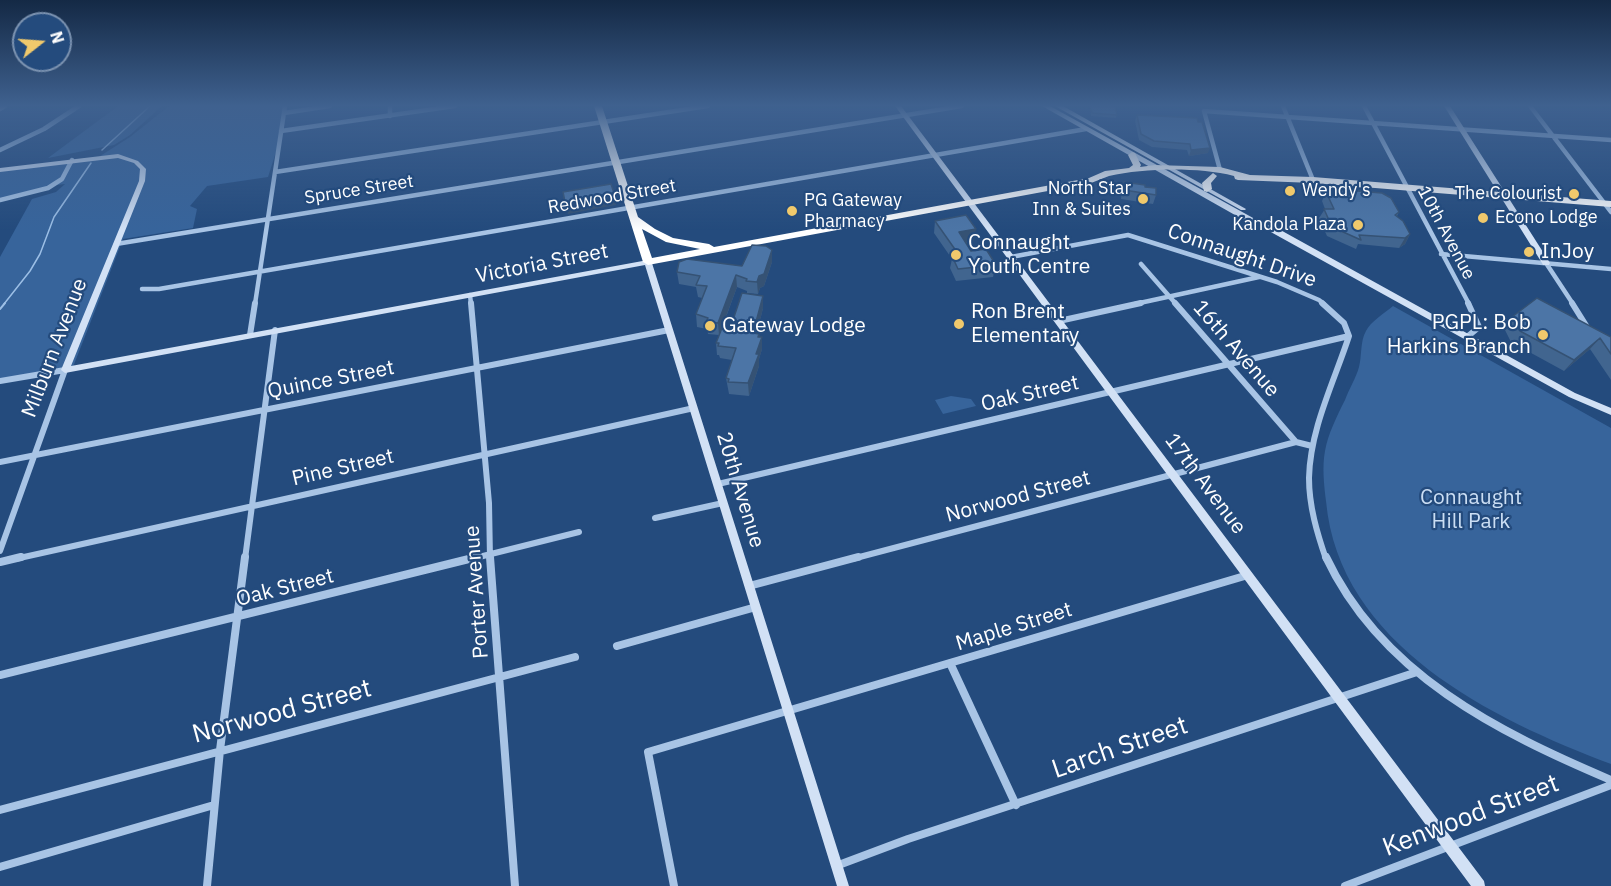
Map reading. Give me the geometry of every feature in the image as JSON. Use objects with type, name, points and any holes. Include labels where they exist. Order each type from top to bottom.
[{"type":"highway","name":"20th Avenue","points":[[611,147],[648,262]]},
{"type":"highway","points":[[1132,155],[1137,165],[1132,171]]},
{"type":"highway","name":"Victoria Street","points":[[648,262],[1091,180],[1105,174],[1155,168],[1181,174],[1216,173]]},
{"type":"highway","name":"Victoria Street","points":[[1091,180],[1110,181],[1168,171],[1216,173],[1607,204]]},
{"type":"highway","points":[[1208,189],[1206,183],[1216,173]]},
{"type":"highway","points":[[632,213],[645,229],[677,242],[706,247],[732,247]]},
{"type":"street","points":[[250,335],[279,147]]},
{"type":"street","points":[[275,172],[440,147]]},
{"type":"street","name":"Spruce Street","points":[[116,244],[706,147]]},
{"type":"street","name":"17th Avenue","points":[[929,147],[1479,886]]},
{"type":"street","name":"Redwood Street","points":[[142,289],[159,289],[632,213],[979,147]]},
{"type":"street","points":[[1118,147],[1155,168]]},
{"type":"street","points":[[1128,147],[1262,226],[1272,229],[1572,395],[1611,412]]},
{"type":"street","points":[[1211,147],[1216,173]]},
{"type":"street","points":[[1300,147],[1313,180]]},
{"type":"street","name":"10th Avenue","points":[[1386,147],[1479,323],[1479,327],[1467,337]]},
{"type":"street","points":[[1473,147],[1591,333]]},
{"type":"street","points":[[1562,147],[1607,204],[1611,213]]},
{"type":"street","name":"Milburn Avenue","points":[[0,551],[65,370],[142,181],[142,169],[136,162],[118,156],[72,160]]},
{"type":"street","points":[[0,170],[72,160]]},
{"type":"street","points":[[0,200],[48,188],[62,179],[72,160]]},
{"type":"street","points":[[1181,174],[1266,223],[1272,229]]},
{"type":"street","name":"Connaught Drive","points":[[1011,257],[1128,235],[1259,277],[1319,300],[1344,323],[1349,336]]},
{"type":"street","points":[[1441,254],[1611,269]]},
{"type":"street","name":"Victoria Street","points":[[0,381],[648,262]]},
{"type":"street","name":"20th Avenue","points":[[648,262],[843,886]]},
{"type":"street","name":"16th Avenue","points":[[1141,264],[1296,442]]},
{"type":"street","points":[[1059,321],[1259,277]]},
{"type":"street","name":"Porter Avenue","points":[[470,295],[489,502],[490,554],[501,676],[515,886]]},
{"type":"street","points":[[207,886],[220,750],[275,330]]},
{"type":"street","name":"Quince Street","points":[[0,462],[669,330]]},
{"type":"street","points":[[1349,336],[1312,446],[1309,480],[1312,510],[1320,545],[1335,581],[1361,617],[1388,646],[1445,694],[1496,727],[1611,780]]},
{"type":"street","name":"Oak Street","points":[[718,484],[1349,336]]},
{"type":"street","name":"Pine Street","points":[[0,561],[694,408]]},
{"type":"street","points":[[1296,442],[1312,446]]},
{"type":"street","name":"Norwood Street","points":[[750,586],[1296,442]]},
{"type":"street","points":[[655,518],[723,503]]},
{"type":"street","name":"Oak Street","points":[[0,675],[579,532]]},
{"type":"street","name":"Maple Street","points":[[674,886],[648,752],[1248,575]]},
{"type":"street","points":[[617,646],[756,607]]},
{"type":"street","name":"Norwood Street","points":[[0,810],[575,657]]},
{"type":"street","points":[[951,663],[1016,805]]},
{"type":"street","name":"Larch Street","points":[[837,866],[908,839],[1417,672]]},
{"type":"street","name":"Kenwood Street","points":[[1345,886],[1611,785]]},
{"type":"street","points":[[0,867],[214,805]]},
{"type":"green space","points":[[62,147],[102,147],[48,158]]},
{"type":"green space","points":[[114,147],[277,147],[268,177],[207,186],[190,206],[197,209],[193,228],[123,239],[73,367],[0,381],[0,257],[32,199],[56,192],[65,184],[48,186],[0,202],[0,170],[97,158]]},
{"type":"green space","name":"Connaught Hill Park","points":[[1393,306],[1611,428],[1611,764],[1518,724],[1472,699],[1429,670],[1391,636],[1359,597],[1337,552],[1326,501],[1324,463],[1326,445],[1358,371],[1366,331],[1374,321]]},
{"type":"green space","points":[[951,396],[971,399],[976,406],[943,414],[935,400]]},
{"type":"building","points":[[1191,147],[1210,148],[1191,150]]},
{"type":"building","points":[[1124,182],[1156,188],[1156,195],[1124,190]]},
{"type":"building","points":[[611,184],[614,193],[565,202],[563,192]]},
{"type":"building","name":"Kandola Plaza","points":[[1332,189],[1382,193],[1391,198],[1399,212],[1395,215],[1403,221],[1410,234],[1405,238],[1359,235],[1361,240],[1332,227],[1324,209],[1334,209],[1326,192]]},
{"type":"building","points":[[966,215],[976,229],[959,232],[971,251],[986,249],[996,265],[958,269],[952,256],[959,255],[935,221]]},
{"type":"building","points":[[752,245],[766,246],[772,250],[764,274],[759,276],[757,282],[746,281],[747,279],[736,275],[718,323],[706,322],[708,318],[696,314],[707,286],[696,285],[700,276],[677,272],[679,262],[687,259],[742,266]]},
{"type":"building","points":[[742,293],[763,296],[753,333],[762,337],[756,354],[759,354],[748,383],[728,382],[729,379],[726,378],[736,348],[718,346],[719,343],[716,343],[722,328],[730,329]]},
{"type":"building","points":[[1537,298],[1611,337],[1611,354],[1600,338],[1574,360],[1520,331],[1512,317]]},
{"type":"waterway","points":[[4,304],[30,271],[40,254],[54,217],[91,163]]},
{"type":"waterway","points":[[0,309],[5,303]]},
{"type":"place","name":"Wendy's","points":[[1290,191]]},
{"type":"place","name":"The Colourist","points":[[1574,194]]},
{"type":"place","name":"North Star Inn & Suites","points":[[1143,199]]},
{"type":"place","name":"PG Gateway Pharmacy","points":[[792,211]]},
{"type":"place","name":"Econo Lodge","points":[[1483,218]]},
{"type":"place","name":"Kandola Plaza","points":[[1358,225]]},
{"type":"place","name":"InJoy","points":[[1529,252]]},
{"type":"place","name":"Connaught Youth Centre","points":[[956,255]]},
{"type":"place","name":"Ron Brent Elementary","points":[[959,324]]},
{"type":"place","name":"Gateway Lodge","points":[[710,326]]},
{"type":"place","name":"PGPL: Bob Harkins Branch","points":[[1543,335]]}]
